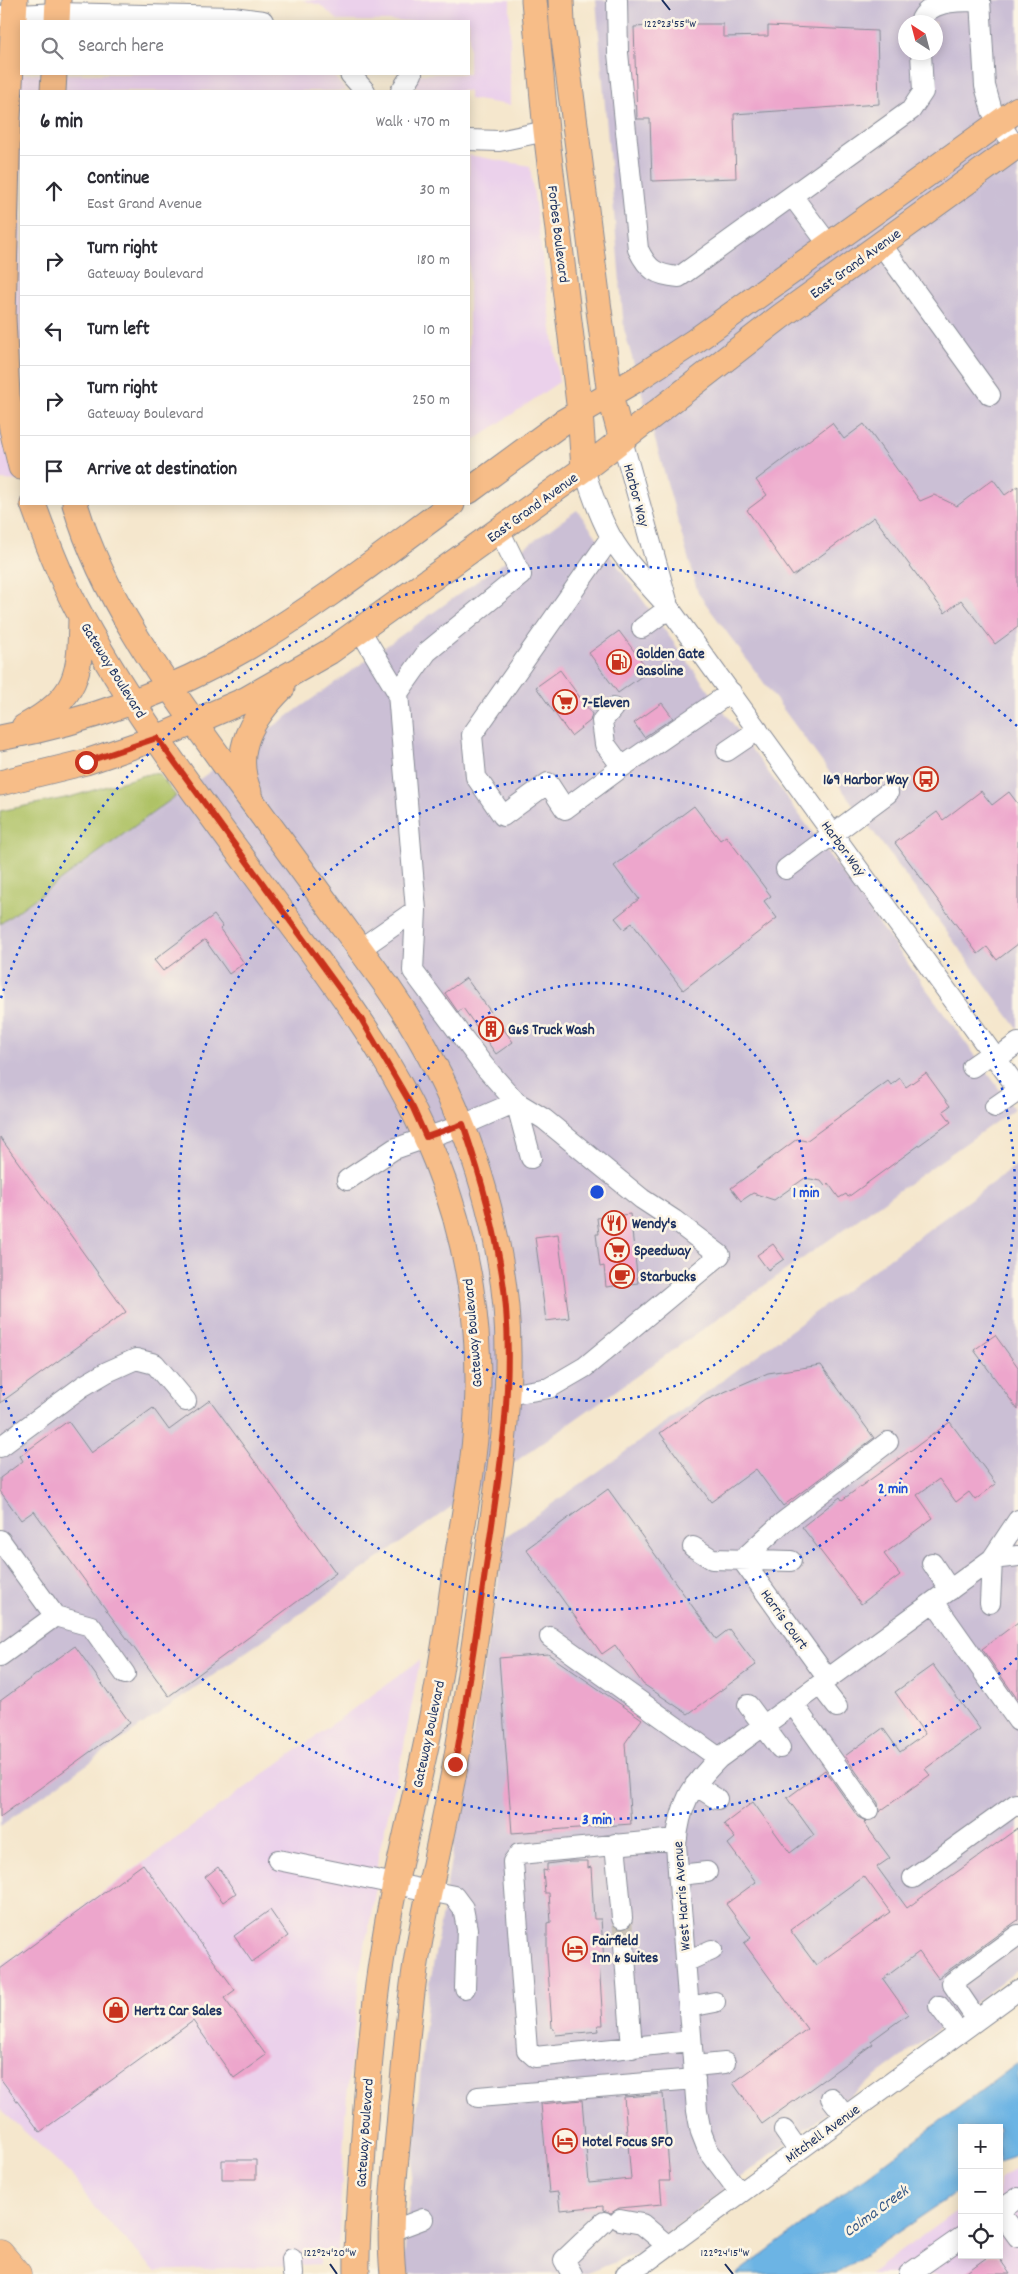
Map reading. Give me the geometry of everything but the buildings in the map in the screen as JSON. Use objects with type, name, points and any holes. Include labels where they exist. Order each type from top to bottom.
[{"type":"highway","points":[[0,2254],[17,2274]]},
{"type":"main road","name":"Forbes Boulevard","points":[[534,0],[546,131],[580,412],[584,469]]},
{"type":"main road","name":"Forbes Boulevard","points":[[561,0],[562,24],[610,395],[622,440]]},
{"type":"main road","points":[[12,8],[3,308],[4,395],[20,463]]},
{"type":"main road","points":[[53,90],[54,75]]},
{"type":"main road","name":"East Grand Avenue","points":[[470,490],[563,422],[610,395],[695,341],[1008,115]]},
{"type":"main road","name":"East Grand Avenue","points":[[0,783],[86,762],[157,738],[245,700],[300,671],[584,469],[780,317],[1017,146]]},
{"type":"main road","name":"Gateway Boulevard","points":[[33,505],[60,575],[81,616],[133,701],[157,738],[360,1017],[406,1094],[426,1137],[446,1189],[468,1275],[476,1342],[477,1413],[474,1452],[440,1671],[396,1884],[379,1979],[368,2068],[357,2274]]},
{"type":"main road","name":"Gateway Boulevard","points":[[75,505],[96,562],[117,604],[168,687],[360,948],[420,1036],[463,1124],[488,1209],[501,1271],[508,1340],[507,1395],[502,1455],[463,1720],[417,1954],[408,2026],[391,2231],[393,2274]]},
{"type":"main road","points":[[0,738],[43,730],[133,701],[219,663],[276,630],[451,505]]},
{"type":"main road","points":[[0,738],[41,718],[69,692],[79,665],[81,616]]},
{"type":"main road","points":[[259,811],[248,790],[242,769],[246,739],[253,721],[264,706],[300,671]]},
{"type":"street","points":[[616,0],[618,53],[638,248],[650,268],[661,275],[679,277],[793,197],[911,110],[923,92],[921,60]]},
{"type":"street","points":[[922,15],[931,6],[943,1],[980,1],[985,86],[1008,115],[1017,146]]},
{"type":"street","points":[[12,8],[242,20]]},
{"type":"street","points":[[351,75],[364,90]]},
{"type":"street","points":[[401,90],[411,75]]},
{"type":"street","points":[[470,140],[499,141],[546,131]]},
{"type":"street","points":[[793,197],[829,245]]},
{"type":"street","points":[[881,244],[990,395]]},
{"type":"street","name":"Harbor Way","points":[[622,440],[669,608]]},
{"type":"street","name":"Harbor Way","points":[[584,469],[595,504],[611,537],[628,561],[669,608],[731,692],[1018,1090]]},
{"type":"street","points":[[398,693],[427,652],[521,575],[499,530]]},
{"type":"street","points":[[611,537],[472,735],[476,777],[503,816],[548,783],[565,809],[731,692]]},
{"type":"street","points":[[642,628],[669,608]]},
{"type":"street","points":[[360,630],[398,693],[416,910],[413,971],[484,1066],[516,1102],[544,1119],[642,1199],[674,1220],[720,1255],[585,1368],[549,1388],[507,1395]]},
{"type":"street","points":[[613,708],[602,721],[605,744],[622,767]]},
{"type":"street","points":[[727,751],[758,730]]},
{"type":"street","points":[[786,868],[888,793]]},
{"type":"street","points":[[360,948],[416,910]]},
{"type":"street","points":[[972,1067],[1018,1043]]},
{"type":"street","points":[[995,1107],[1018,1090]]},
{"type":"street","points":[[347,1180],[394,1149],[516,1102]]},
{"type":"street","points":[[516,1102],[531,1158]]},
{"type":"street","points":[[0,1447],[83,1386],[106,1372],[136,1359],[154,1364],[186,1401]]},
{"type":"street","points":[[742,1560],[782,1523],[888,1442]]},
{"type":"street","points":[[990,1603],[992,1560],[1018,1520]]},
{"type":"street","points":[[0,1540],[55,1616],[91,1626],[125,1674]]},
{"type":"street","points":[[693,1547],[712,1559],[791,1561]]},
{"type":"street","points":[[992,1560],[1018,1556]]},
{"type":"street","name":"Harris Court","points":[[742,1560],[824,1682],[836,1708]]},
{"type":"street","name":"West Harris Avenue","points":[[740,2193],[708,2150],[701,2132],[697,2111],[677,1839],[678,1823],[686,1799],[701,1776],[719,1758],[992,1560]]},
{"type":"street","points":[[932,1563],[950,1590]]},
{"type":"street","points":[[934,1602],[1018,1721]]},
{"type":"street","points":[[0,1656],[55,1616]]},
{"type":"street","points":[[550,1637],[719,1758]]},
{"type":"street","points":[[793,1704],[868,1810]]},
{"type":"street","points":[[748,1705],[780,1748]]},
{"type":"street","points":[[696,1784],[717,1799]]},
{"type":"street","points":[[912,1878],[1016,1804],[1018,1806]]},
{"type":"street","points":[[677,1839],[519,1854],[513,1862],[527,2050],[534,2057],[691,2041]]},
{"type":"street","points":[[615,1844],[622,1918]]},
{"type":"street","points":[[278,1860],[454,1896],[463,1908],[467,1929],[465,1988]]},
{"type":"street","points":[[679,1876],[707,1872]]},
{"type":"street","points":[[977,2020],[952,1983],[1018,1935]]},
{"type":"street","points":[[624,1944],[632,2048]]},
{"type":"street","points":[[685,1962],[712,1950]]},
{"type":"street","name":"Mitchell Avenue","points":[[626,2274],[668,2246],[1018,1990]]},
{"type":"street","points":[[689,2007],[715,2002]]},
{"type":"street","points":[[939,2006],[959,2034]]},
{"type":"street","points":[[478,2097],[694,2073],[725,2063]]},
{"type":"street","points":[[831,2098],[845,2116]]},
{"type":"street","points":[[784,2130],[798,2150]]},
{"type":"street","points":[[1003,2208],[1018,2198]]},
{"type":"street","points":[[1001,2214],[1018,2237]]},
{"type":"street","points":[[391,2231],[423,2219]]},
{"type":"street","points":[[572,2274],[564,2260],[612,2221],[642,2224],[668,2246]]},
{"type":"street","points":[[909,2274],[958,2240]]},
{"type":"shaded area","points":[[302,0],[510,0],[510,105],[470,99],[470,90],[421,90],[402,75],[470,75],[470,20],[338,20],[320,5]]},
{"type":"shaded area","points":[[596,0],[1018,0],[1018,1029],[698,593],[624,329]]},
{"type":"shaded area","points":[[0,40],[20,40],[20,75],[330,75],[335,78],[346,90],[20,90],[20,481],[0,480]]},
{"type":"shaded area","points":[[470,155],[530,166],[559,382],[470,443]]},
{"type":"shaded area","points":[[577,510],[1014,1109],[0,1826],[0,924]]},
{"type":"shaded area","points":[[1018,1164],[1018,1970],[639,2253],[584,2274],[405,2274],[403,2270],[427,2001],[506,1536],[599,1471]]},
{"type":"shaded area","points":[[420,1660],[402,1756],[378,1857],[374,1900],[361,1965],[345,2116],[338,2252],[320,2254],[320,2264],[155,2271],[94,2207],[70,2173],[0,2109],[0,1967]]},
{"type":"shaded area","points":[[1018,2166],[1018,2274],[869,2274],[958,2210],[958,2259],[1003,2259],[1003,2177]]},
{"type":"green space","points":[[152,773],[159,774],[176,796],[0,924],[0,811],[70,797]]},
{"type":"water","name":"Colma Creek","points":[[1018,2063],[1018,2152],[1003,2161],[1003,2124],[958,2124],[958,2192],[836,2274],[736,2274]]},
{"type":"tunnel","points":[[622,1918],[624,1944]]},
{"type":"place","name":"Golden Gate Gasoline","points":[[619,662]]},
{"type":"place","name":"7-Eleven","points":[[565,702]]},
{"type":"place","name":"169 Harbor Way","points":[[926,779]]},
{"type":"place","name":"G&S Truck Wash","points":[[491,1029]]},
{"type":"place","name":"Wendy's","points":[[614,1223]]},
{"type":"place","name":"Speedway","points":[[617,1250]]},
{"type":"place","name":"Starbucks","points":[[622,1276]]},
{"type":"place","name":"Fairfield Inn & Suites","points":[[575,1949]]},
{"type":"place","name":"Hertz Car Sales","points":[[116,2010]]},
{"type":"place","name":"Hotel Focus SFO","points":[[565,2141]]},
{"type":"route","points":[[86,762],[157,738],[194,792],[360,1017],[413,1108],[426,1137],[463,1124],[488,1209],[501,1271],[506,1306],[508,1377],[502,1455],[455,1764]]}]
